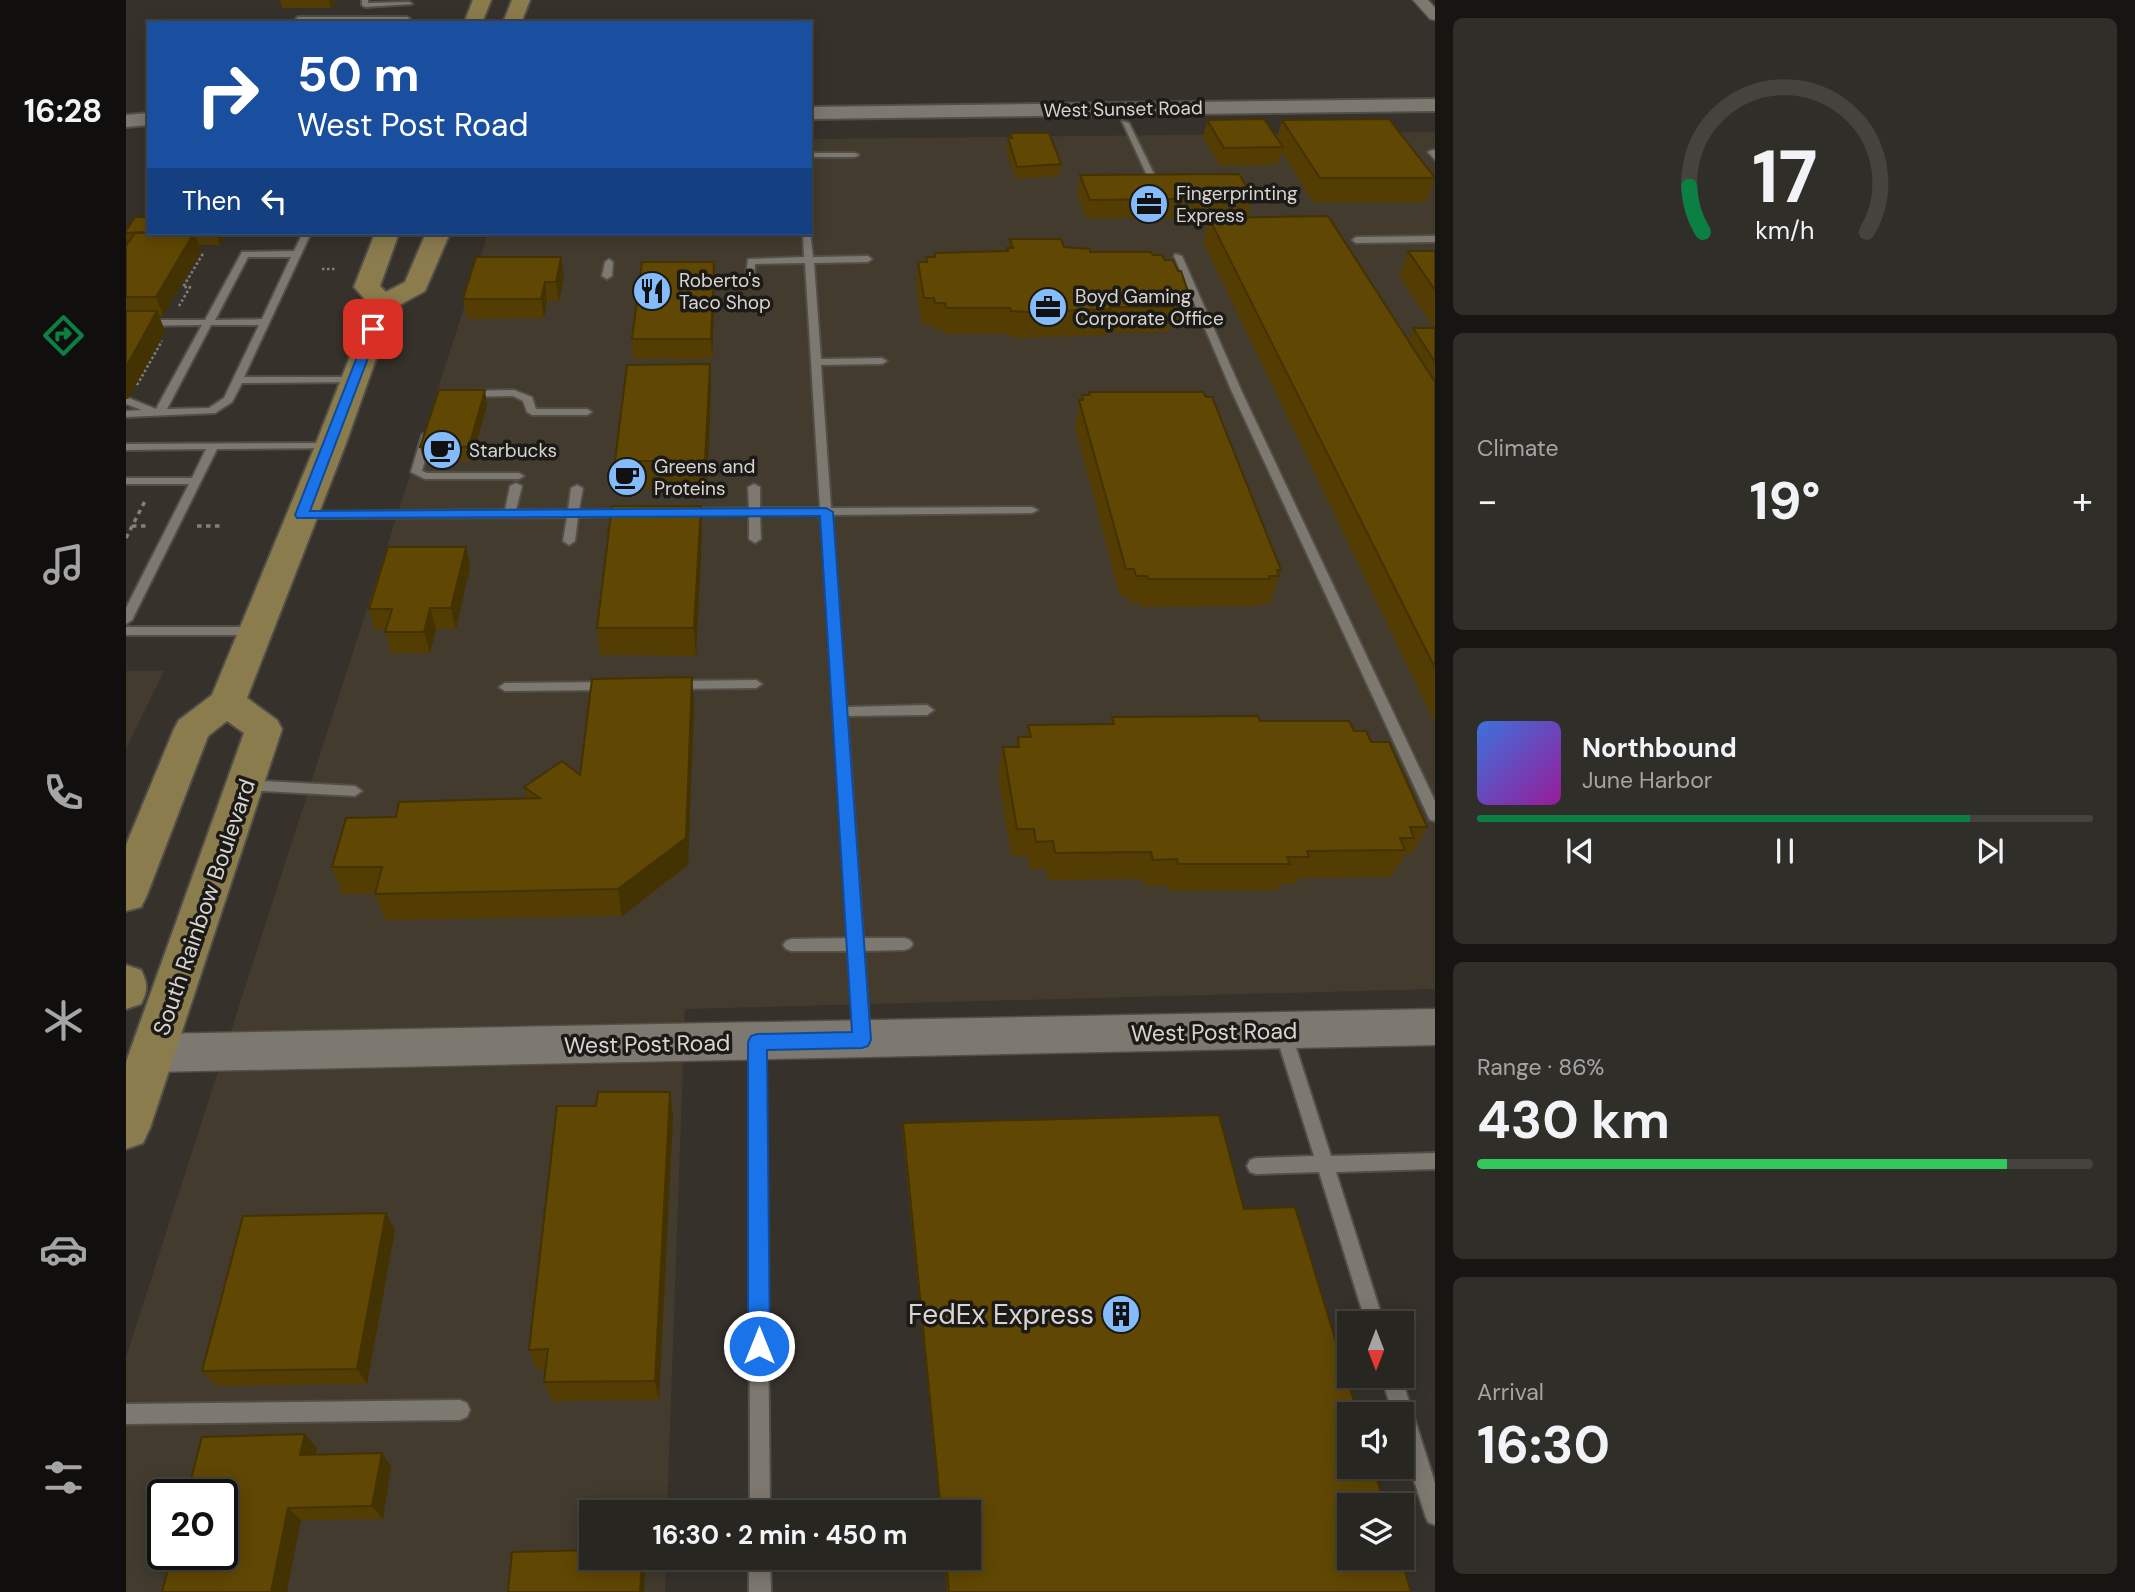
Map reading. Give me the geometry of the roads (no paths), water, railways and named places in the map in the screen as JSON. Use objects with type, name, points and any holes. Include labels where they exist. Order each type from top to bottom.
[{"type":"main road","points":[[474,21],[482,0]]},
{"type":"main road","points":[[513,21],[521,0]]},
{"type":"main road","name":"West Sunset Road","points":[[812,126],[1435,105]]},
{"type":"main road","name":"West Sunset Road","points":[[812,113],[1435,119]]},
{"type":"main road","points":[[126,121],[147,119]]},
{"type":"main road","points":[[126,133],[147,133]]},
{"type":"main road","points":[[383,304],[367,287],[386,235]]},
{"type":"main road","points":[[126,895],[192,729],[227,702],[330,446],[383,304],[416,286],[437,235]]},
{"type":"main road","name":"South Rainbow Boulevard","points":[[126,1128],[140,1043],[246,785],[264,729],[227,702]]},
{"type":"main road","points":[[126,983],[126,991]]},
{"type":"street","points":[[1420,0],[1435,16]]},
{"type":"street","name":"West Post Road","points":[[140,1043],[757,1042],[1435,1027]]},
{"type":"lane","points":[[296,21],[407,21],[409,2],[365,5],[365,0]]},
{"type":"lane","points":[[1121,116],[1153,180]]},
{"type":"lane","points":[[1435,152],[1432,152],[1435,158]]},
{"type":"lane","points":[[812,155],[855,155]]},
{"type":"lane","points":[[126,414],[211,411],[229,400],[306,235]]},
{"type":"lane","points":[[807,235],[862,1040]]},
{"type":"lane","points":[[1356,240],[1435,239]]},
{"type":"lane","points":[[159,414],[245,254],[297,254]]},
{"type":"lane","points":[[1178,256],[1237,392],[1435,817]]},
{"type":"lane","points":[[751,275],[751,261],[868,259]]},
{"type":"lane","points":[[607,276],[609,262]]},
{"type":"lane","points":[[126,323],[265,322]]},
{"type":"lane","points":[[816,362],[882,360]]},
{"type":"lane","points":[[237,380],[354,380]]},
{"type":"lane","points":[[451,394],[514,393],[528,399],[532,412],[587,412]]},
{"type":"lane","points":[[128,400],[159,414]]},
{"type":"lane","points":[[429,425],[416,472],[425,476],[518,481],[510,513]]},
{"type":"lane","points":[[126,620],[213,446]]},
{"type":"lane","points":[[126,447],[330,446]]},
{"type":"lane","points":[[126,481],[196,481]]},
{"type":"lane","points":[[754,487],[755,539]]},
{"type":"lane","points":[[569,541],[577,488]]},
{"type":"lane","points":[[671,512],[1032,510]]},
{"type":"lane","points":[[302,515],[643,513]]},
{"type":"lane","points":[[126,631],[255,631]]},
{"type":"lane","points":[[659,685],[756,684]]},
{"type":"lane","points":[[505,687],[617,686]]},
{"type":"lane","points":[[840,712],[927,710]]},
{"type":"lane","points":[[246,785],[355,791]]},
{"type":"lane","points":[[791,945],[905,944]]},
{"type":"lane","points":[[1283,1031],[1371,1311]]},
{"type":"lane","points":[[757,1042],[760,1500]]},
{"type":"lane","points":[[1256,1166],[1435,1161]]},
{"type":"lane","points":[[1395,1388],[1435,1515]]},
{"type":"lane","points":[[126,1415],[460,1410]]},
{"type":"lane","points":[[760,1570],[761,1592]]},
{"type":"place","name":"Fingerprinting Express","points":[[1149,204]]},
{"type":"place","name":"Roberto's Taco Shop","points":[[652,291]]},
{"type":"place","name":"Boyd Gaming Corporate Office","points":[[1048,307]]},
{"type":"place","name":"Starbucks","points":[[442,450]]},
{"type":"place","name":"Greens and Proteins","points":[[627,477]]},
{"type":"place","name":"FedEx Express","points":[[1121,1314]]}]
